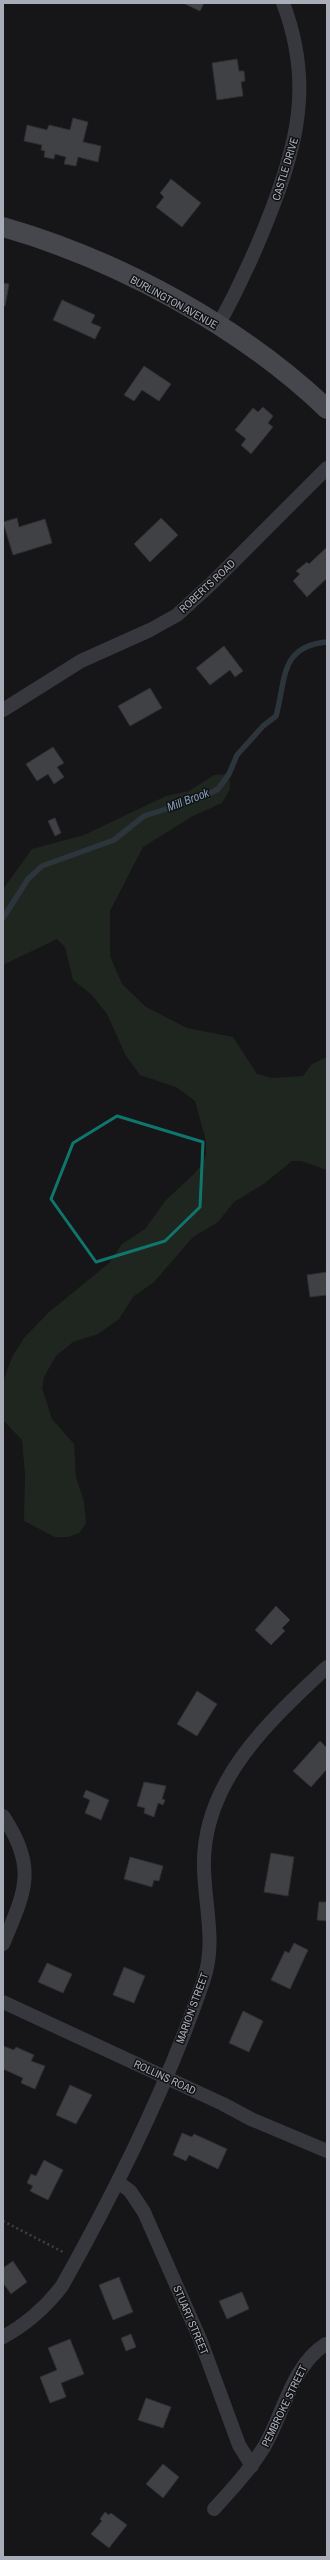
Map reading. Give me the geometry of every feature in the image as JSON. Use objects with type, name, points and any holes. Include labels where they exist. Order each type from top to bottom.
[{"type":"main road","name":"BURLINGTON AVENUE","points":[[3,227],[49,241],[97,260],[218,326],[269,361],[327,409]]},
{"type":"street","name":"CASTLE DRIVE","points":[[218,326],[255,250],[278,195],[295,138],[300,103],[299,60],[295,38],[283,3]]},
{"type":"street","name":"ROBERTS ROAD","points":[[3,710],[81,661],[150,630],[176,615],[212,583],[327,468]]},
{"type":"street","name":"MARION STREET","points":[[3,2337],[32,2318],[48,2304],[62,2286],[118,2182],[166,2077],[204,1978],[210,1953],[211,1929],[204,1869],[205,1849],[212,1817],[222,1789],[236,1763],[255,1739],[327,1667]]},
{"type":"street","points":[[3,1816],[21,1850],[25,1878],[22,1897],[3,1944]]},
{"type":"street","name":"ROLLINS ROAD","points":[[3,2002],[166,2077],[251,2119],[327,2151]]},
{"type":"street","name":"STUART STREET","points":[[118,2182],[130,2191],[144,2212],[200,2339],[239,2445],[252,2466]]},
{"type":"street","name":"PEMBROKE STREET","points":[[214,2509],[252,2466],[275,2427],[307,2359],[326,2344]]},
{"type":"path","points":[[3,2221],[77,2259]]},
{"type":"highlighted area","points":[[117,1116],[203,1142],[200,1207],[165,1241],[96,1262],[51,1199],[73,1143]]},
{"type":"shaded area","points":[[229,774],[230,789],[222,803],[193,816],[143,847],[110,911],[110,956],[122,984],[146,1007],[187,1028],[233,1037],[257,1074],[272,1078],[303,1076],[312,1064],[327,1057],[327,1170],[301,1161],[292,1161],[265,1183],[234,1202],[218,1222],[193,1237],[154,1282],[133,1297],[119,1319],[98,1334],[73,1342],[56,1356],[44,1377],[42,1388],[52,1419],[74,1444],[76,1477],[84,1501],[86,1524],[79,1533],[68,1537],[55,1537],[24,1521],[25,1474],[22,1440],[3,1420],[3,1382],[12,1357],[24,1338],[48,1313],[109,1263],[122,1244],[145,1229],[166,1200],[195,1173],[202,1164],[206,1154],[206,1141],[195,1101],[176,1087],[140,1075],[126,1056],[107,1014],[92,995],[73,980],[65,947],[57,939],[3,965],[3,889],[32,849],[84,835],[166,796],[189,791],[214,775]]},
{"type":"building","points":[[183,3],[204,3],[200,11]]},
{"type":"building","points":[[237,59],[239,71],[244,71],[245,81],[241,82],[243,96],[217,100],[212,63]]},
{"type":"building","points":[[73,118],[88,122],[83,142],[101,146],[98,162],[78,157],[76,166],[64,164],[66,157],[55,154],[54,159],[44,157],[45,151],[41,150],[42,145],[24,141],[27,125],[47,130],[49,125],[70,130]]},
{"type":"building","points":[[171,179],[201,203],[182,227],[156,207],[164,197],[160,193]]},
{"type":"building","points":[[3,283],[9,284],[5,306],[3,306]]},
{"type":"building","points":[[62,300],[95,315],[91,323],[101,327],[95,339],[53,320]]},
{"type":"building","points":[[144,366],[171,384],[159,401],[142,390],[134,401],[124,395]]},
{"type":"building","points":[[263,407],[273,416],[268,423],[273,427],[251,454],[241,445],[246,439],[235,430],[253,408],[258,412]]},
{"type":"building","points":[[17,518],[19,527],[45,519],[52,543],[13,555],[3,522]]},
{"type":"building","points":[[161,518],[178,535],[150,562],[134,544]]},
{"type":"building","points":[[327,547],[327,578],[307,597],[293,581],[300,574],[296,571],[307,562],[309,564]]},
{"type":"building","points":[[224,646],[243,671],[235,677],[230,670],[210,685],[196,668]]},
{"type":"building","points":[[150,688],[162,708],[130,726],[118,706]]},
{"type":"building","points":[[53,747],[64,763],[57,767],[64,777],[54,784],[48,774],[37,781],[26,764]]},
{"type":"building","points":[[55,818],[61,833],[55,836],[48,821]]},
{"type":"building","points":[[327,1272],[327,1295],[310,1297],[307,1275]]},
{"type":"building","points":[[276,1606],[290,1620],[282,1628],[285,1631],[271,1645],[255,1630]]},
{"type":"building","points":[[197,1691],[217,1704],[197,1736],[177,1724]]},
{"type":"building","points":[[320,1741],[327,1748],[327,1769],[311,1787],[293,1771]]},
{"type":"building","points":[[144,1782],[166,1786],[162,1799],[165,1800],[163,1805],[158,1803],[154,1817],[144,1813],[145,1808],[137,1806]]},
{"type":"building","points":[[86,1790],[109,1800],[101,1820],[85,1813],[90,1800],[83,1797]]},
{"type":"building","points":[[271,1853],[294,1857],[288,1896],[264,1892]]},
{"type":"building","points":[[130,1857],[163,1866],[159,1881],[154,1880],[152,1887],[124,1879]]},
{"type":"building","points":[[319,1902],[327,1902],[327,1921],[317,1920]]},
{"type":"building","points":[[294,1943],[308,1950],[290,1989],[271,1980],[285,1951],[289,1953]]},
{"type":"building","points":[[47,1963],[72,1974],[63,1993],[38,1982]]},
{"type":"building","points":[[124,1967],[145,1976],[134,2003],[113,1995]]},
{"type":"building","points":[[243,2011],[263,2021],[249,2052],[229,2043]]},
{"type":"building","points":[[3,2046],[14,2050],[16,2047],[34,2055],[31,2061],[45,2066],[35,2089],[21,2083],[23,2078],[3,2069]]},
{"type":"building","points":[[70,2085],[92,2095],[76,2124],[56,2115]]},
{"type":"building","points":[[182,2133],[192,2137],[194,2134],[227,2149],[218,2169],[189,2155],[186,2161],[173,2155]]},
{"type":"building","points":[[44,2160],[63,2170],[48,2200],[30,2191],[33,2186],[27,2183],[31,2174],[36,2176]]},
{"type":"building","points":[[13,2261],[27,2282],[11,2294],[3,2283],[3,2268]]},
{"type":"building","points":[[119,2277],[133,2312],[113,2320],[99,2285]]},
{"type":"building","points":[[242,2292],[249,2309],[227,2319],[219,2301]]},
{"type":"building","points":[[131,2334],[136,2347],[126,2351],[121,2338]]},
{"type":"building","points":[[70,2339],[84,2374],[61,2383],[66,2397],[50,2403],[40,2377],[57,2370],[48,2348]]},
{"type":"building","points":[[146,2398],[171,2407],[163,2428],[138,2420]]},
{"type":"building","points":[[163,2464],[179,2477],[163,2498],[146,2484]]},
{"type":"building","points":[[105,2512],[109,2515],[111,2513],[127,2525],[109,2548],[91,2534],[102,2521],[100,2519]]},
{"type":"waterway","name":"Mill Brook","points":[[3,918],[28,879],[42,866],[114,840],[144,816],[201,798],[218,789],[229,774],[237,755],[263,726],[276,716],[287,667],[292,658],[300,650],[311,645],[327,642]]}]
